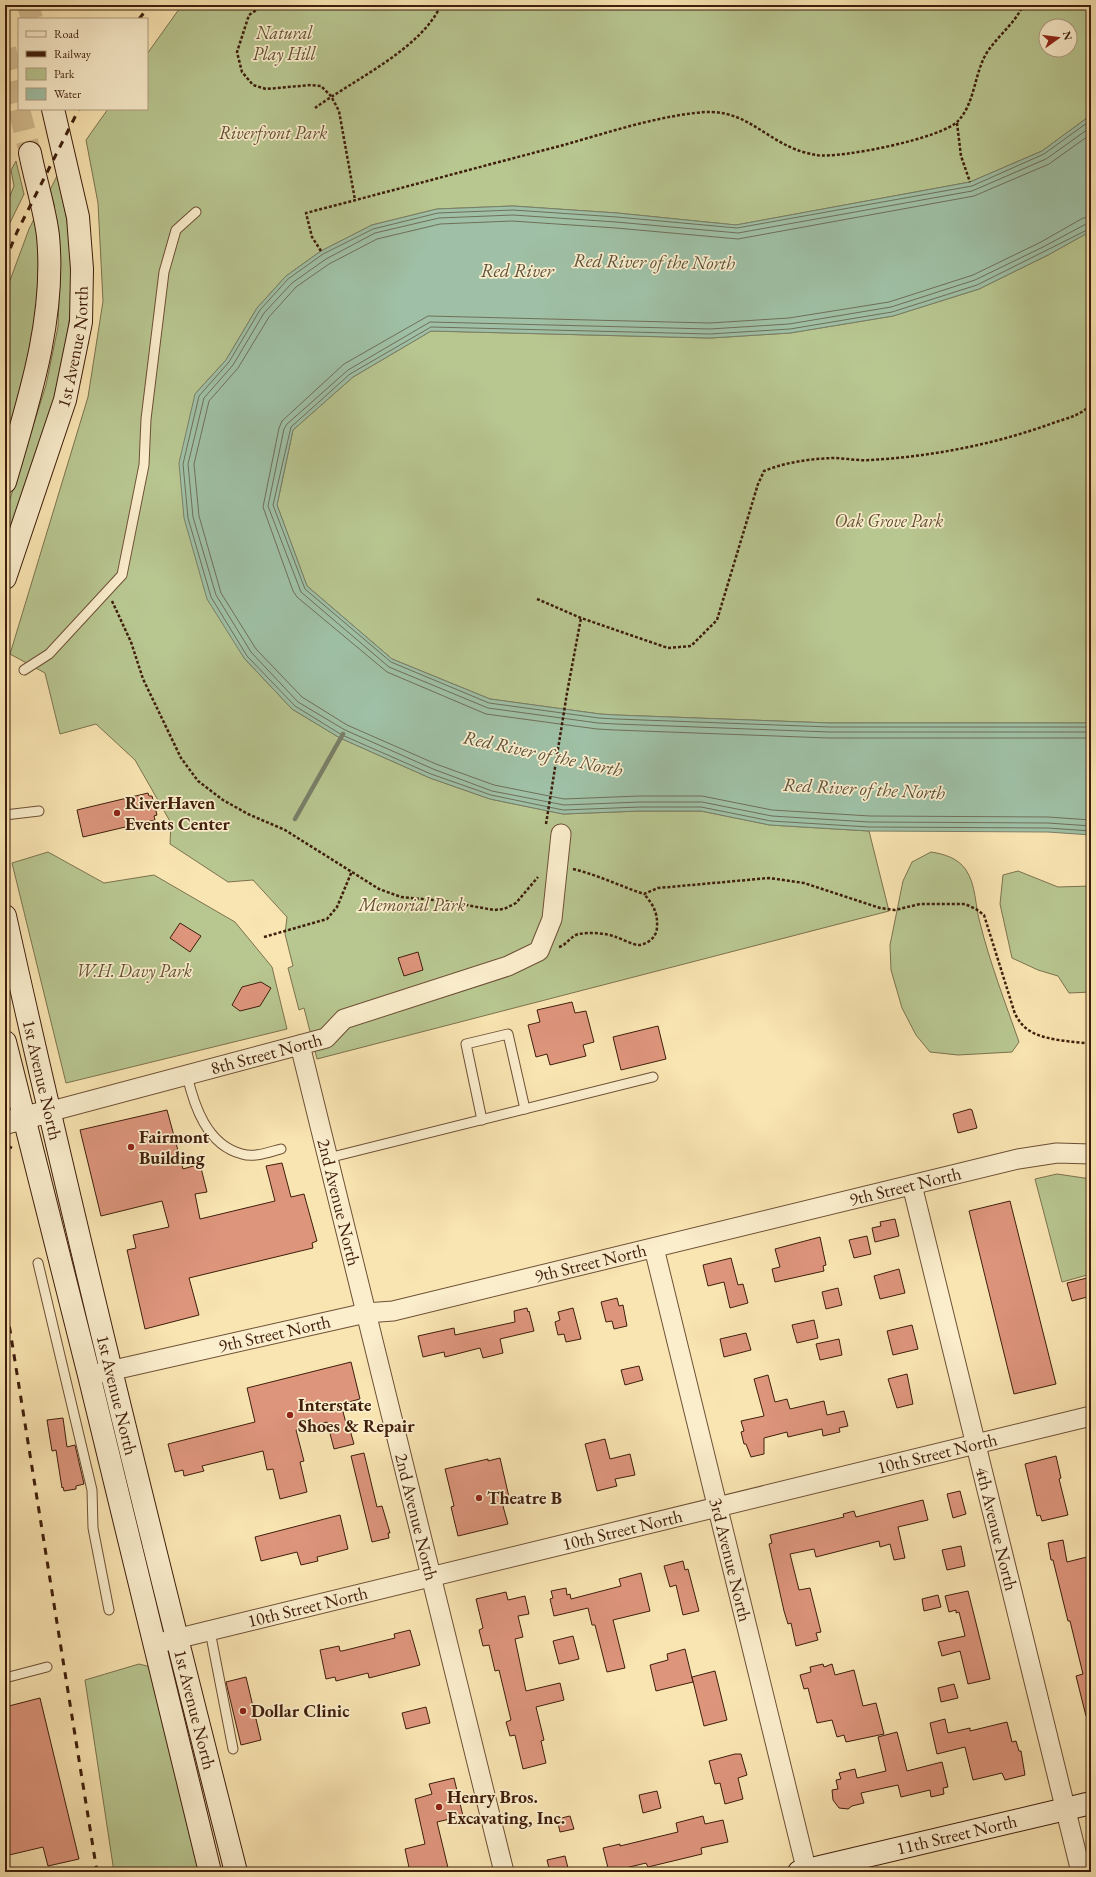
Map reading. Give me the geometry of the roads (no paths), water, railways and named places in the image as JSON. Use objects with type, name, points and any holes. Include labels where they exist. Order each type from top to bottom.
[{"type":"main road","name":"1st Avenue North","points":[[5,578],[65,400],[81,322],[82,269],[78,217],[53,110]]},
{"type":"main road","name":"1st Avenue North","points":[[5,482],[28,400],[45,323],[50,281],[48,234],[30,153]]},
{"type":"main road","name":"1st Avenue North","points":[[5,916],[48,1112],[176,1639],[236,1872]]},
{"type":"main road","name":"1st Avenue North","points":[[5,1042],[14,1121],[89,1376],[210,1872]]},
{"type":"main road","name":"8th Street North","points":[[14,1121],[48,1112]]},
{"type":"main road","name":"11th Street North","points":[[804,1871],[1091,1803]]},
{"type":"street","name":"8th Street North","points":[[48,1112],[326,1038],[344,1019],[508,966],[539,951],[552,919],[557,865],[553,831]]},
{"type":"street","name":"2nd Avenue North","points":[[300,1045],[504,1872]]},
{"type":"street","name":"9th Street North","points":[[89,1376],[366,1313],[393,1311],[1021,1158],[1057,1153],[1091,1154]]},
{"type":"street","name":"4th Avenue North","points":[[912,1185],[1081,1872]]},
{"type":"street","name":"3rd Avenue North","points":[[654,1248],[718,1507],[804,1871]]},
{"type":"street","name":"10th Street North","points":[[155,1644],[1091,1416]]},
{"type":"lane","points":[[24,670],[49,654],[122,575],[144,464],[146,419],[164,272],[176,230],[196,212]]},
{"type":"lane","points":[[5,816],[39,811]]},
{"type":"lane","points":[[482,1120],[466,1044],[508,1034],[525,1109]]},
{"type":"lane","points":[[187,1075],[196,1111],[209,1132],[226,1147],[242,1155],[261,1154],[281,1149]]},
{"type":"lane","points":[[328,1158],[653,1077]]},
{"type":"lane","points":[[38,1263],[92,1490],[93,1528],[108,1610]]},
{"type":"lane","points":[[210,1631],[233,1748]]},
{"type":"lane","points":[[5,1678],[47,1667]]},
{"type":"water","name":"Red River","points":[[1091,115],[1091,231],[1048,255],[979,289],[893,316],[790,333],[710,338],[431,331],[353,377],[293,430],[277,505],[307,586],[392,659],[490,699],[616,715],[830,723],[1091,723],[1091,835],[1048,832],[869,831],[770,825],[701,811],[640,811],[563,814],[490,799],[430,778],[340,738],[292,709],[244,658],[207,599],[184,518],[179,463],[195,394],[226,360],[257,308],[286,276],[321,251],[372,225],[437,209],[513,206],[617,213],[736,225],[970,182],[1042,151]]},
{"type":"waterway","points":[[295,819],[343,734]]},
{"type":"tunnel","points":[[28,5],[32,18]]},
{"type":"tunnel","points":[[5,49],[18,104]]},
{"type":"tunnel","points":[[19,110],[30,153]]},
{"type":"railway","points":[[140,18],[150,5]]},
{"type":"railway","points":[[5,261],[17,232],[78,110]]},
{"type":"railway","points":[[5,1299],[97,1872]]},
{"type":"place","name":"RiverHaven Events Center","points":[[117,813]]},
{"type":"place","name":"Fairmont Building","points":[[131,1147]]},
{"type":"place","name":"Interstate Shoes & Repair","points":[[290,1415]]},
{"type":"place","name":"Theatre B","points":[[479,1498]]},
{"type":"place","name":"Dollar Clinic","points":[[243,1711]]},
{"type":"place","name":"Henry Bros. Excavating, Inc.","points":[[439,1807]]},
{"type":"park label","name":"Natural Play Hill","points":[[284,43]]},
{"type":"park label","name":"Riverfront Park","points":[[273,133]]},
{"type":"park label","name":"Oak Grove Park","points":[[889,521]]},
{"type":"park label","name":"Memorial Park","points":[[412,905]]},
{"type":"park label","name":"W.H. Davy Park","points":[[134,971]]},
{"type":"water label","name":"Red River of the North","points":[[654,261]]},
{"type":"water label","name":"Red River of the North","points":[[543,753]]},
{"type":"water label","name":"Red River of the North","points":[[864,788]]}]
